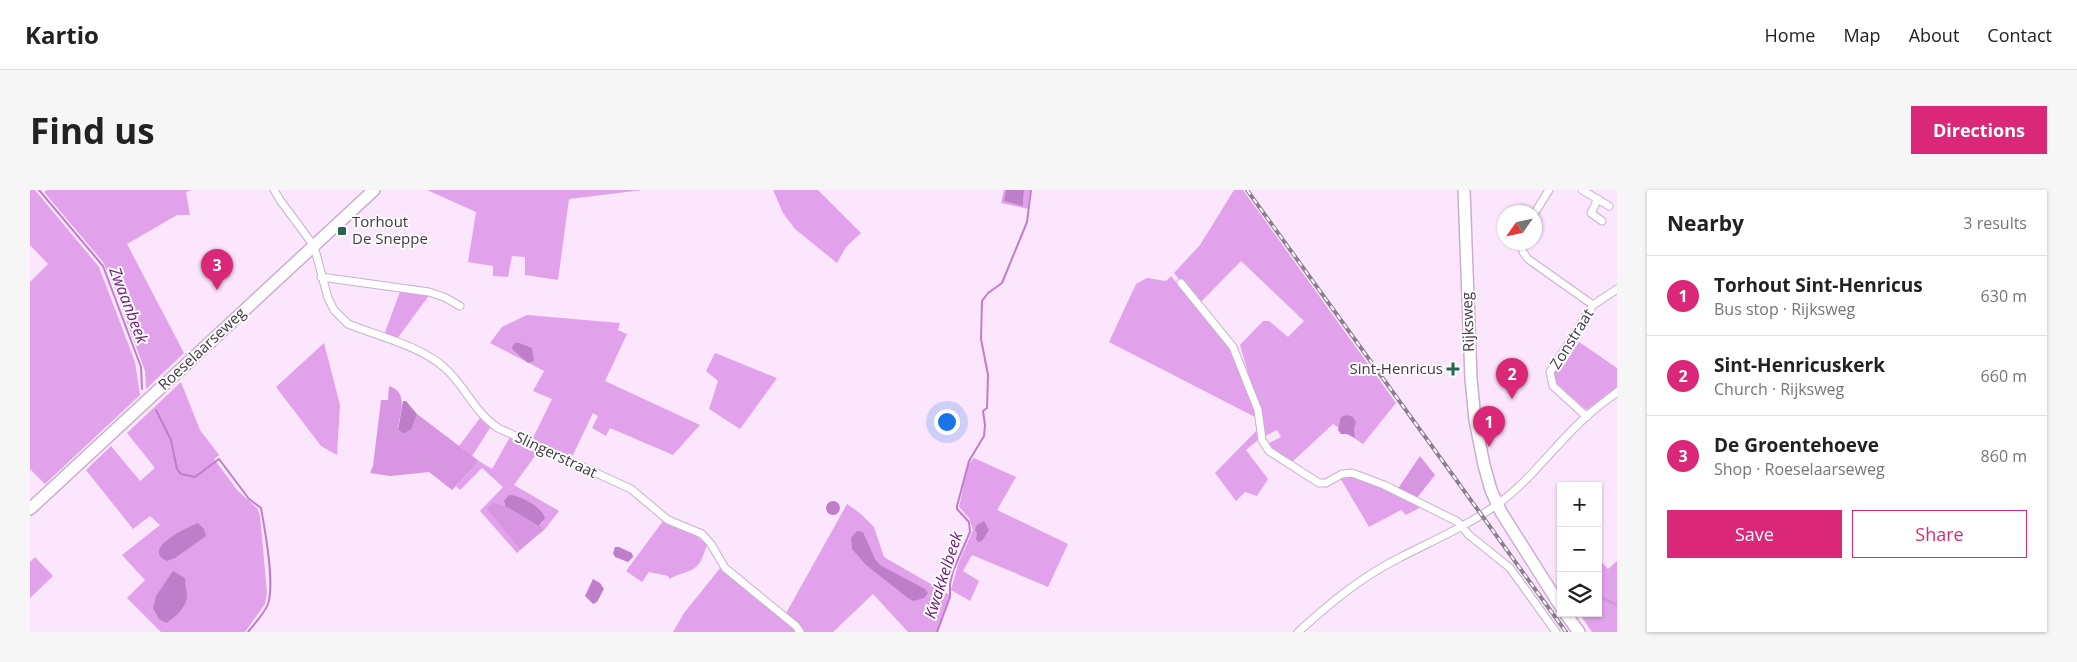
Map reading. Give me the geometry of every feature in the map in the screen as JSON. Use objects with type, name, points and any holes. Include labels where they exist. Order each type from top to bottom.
[{"type":"main road","name":"Roeselaarseweg","points":[[30,509],[374,190]]},
{"type":"main road","name":"Rijksweg","points":[[1464,190],[1471,379],[1475,420],[1487,476],[1519,542],[1557,600]]},
{"type":"main road","name":"Rijksweg","points":[[1547,584],[1557,594]]},
{"type":"main road","points":[[1568,617],[1579,632]]},
{"type":"main road","points":[[1575,617],[1584,632]]},
{"type":"street","points":[[274,190],[314,246]]},
{"type":"street","points":[[1540,205],[1549,190]]},
{"type":"street","points":[[1582,190],[1610,206]]},
{"type":"street","points":[[1598,199],[1590,213],[1602,221]]},
{"type":"street","name":"Slingerstraat","points":[[314,246],[321,276],[334,310],[348,324],[418,350],[437,361],[456,379],[487,421],[498,428],[631,489],[668,520],[702,534],[711,544],[725,568],[796,626],[800,632]]},
{"type":"street","points":[[1524,250],[1528,259],[1593,304]]},
{"type":"street","points":[[321,276],[429,292],[444,297],[460,306]]},
{"type":"street","points":[[1181,283],[1233,347],[1258,410],[1262,440],[1269,451],[1319,483],[1326,483],[1342,474],[1352,473],[1384,485],[1458,522],[1469,535],[1510,568],[1556,632]]},
{"type":"street","name":"Zonstraat","points":[[1587,416],[1554,386],[1550,372],[1593,304],[1617,289]]},
{"type":"street","points":[[1298,632],[1329,604],[1374,572],[1398,558],[1463,527],[1499,503],[1548,459],[1587,416],[1617,392]]},
{"type":"shaded area","points":[[30,190],[35,190],[99,267],[135,362],[140,395],[45,484],[30,469],[30,282],[48,264],[30,245]]},
{"type":"shaded area","points":[[47,190],[192,190],[186,192],[190,215],[177,215],[127,244],[184,353],[146,389],[145,371],[103,262],[44,192]]},
{"type":"shaded area","points":[[427,190],[643,190],[569,199],[558,280],[525,275],[525,257],[512,256],[508,277],[493,276],[493,266],[468,262],[476,212]]},
{"type":"shaded area","points":[[773,190],[818,190],[861,233],[846,247],[837,263],[795,229],[783,213]]},
{"type":"shaded area","points":[[1004,190],[1006,190],[1005,201],[1023,205],[1024,190],[1030,190],[1028,209],[1001,203]]},
{"type":"shaded area","points":[[1006,190],[1024,190],[1023,206],[1004,201]]},
{"type":"shaded area","points":[[1234,190],[1243,190],[1396,403],[1363,444],[1333,424],[1290,464],[1270,450],[1267,444],[1281,437],[1277,430],[1263,437],[1260,414],[1240,345],[1263,321],[1269,321],[1288,337],[1304,321],[1241,261],[1199,304],[1174,273],[1200,245]]},
{"type":"shaded area","points":[[1171,276],[1230,348],[1245,382],[1257,418],[1109,342],[1136,284],[1147,278],[1166,281]]},
{"type":"shaded area","points":[[401,289],[430,294],[397,339],[384,335]]},
{"type":"shaded area","points":[[527,315],[620,323],[618,330],[627,334],[605,381],[700,425],[673,455],[610,428],[606,436],[592,428],[598,416],[593,413],[571,459],[532,440],[552,399],[533,391],[544,371],[490,343],[502,327]]},
{"type":"shaded area","points":[[1579,342],[1617,368],[1617,387],[1588,409],[1585,409],[1555,382],[1553,377],[1556,369],[1560,371]]},
{"type":"shaded area","points":[[324,343],[340,405],[337,455],[321,446],[276,387]]},
{"type":"shaded area","points":[[515,343],[532,348],[534,361],[528,363],[513,350],[512,347]]},
{"type":"shaded area","points":[[715,353],[777,378],[740,429],[709,409],[718,381],[706,371]]},
{"type":"shaded area","points":[[181,382],[200,430],[219,455],[214,459],[238,491],[257,508],[260,515],[267,593],[265,604],[245,632],[161,632],[127,598],[145,580],[122,555],[160,525],[150,516],[133,529],[86,470],[111,446],[140,481],[155,468],[127,433]]},
{"type":"shaded area","points":[[389,386],[395,389],[401,399],[402,405],[398,430],[404,434],[412,429],[417,414],[479,461],[452,490],[429,472],[390,476],[370,473],[373,466],[381,400],[388,400]]},
{"type":"shaded area","points":[[403,401],[406,401],[417,414],[412,429],[404,434],[398,430]]},
{"type":"shaded area","points":[[1347,415],[1353,417],[1356,422],[1354,429],[1355,438],[1347,434],[1341,434],[1338,430],[1341,417]]},
{"type":"shaded area","points":[[480,418],[490,428],[472,456],[459,446]]},
{"type":"shaded area","points":[[1258,429],[1258,440],[1246,450],[1268,479],[1257,496],[1245,492],[1236,501],[1215,473]]},
{"type":"shaded area","points":[[510,437],[540,449],[514,485],[559,511],[545,529],[539,526],[543,522],[504,501],[505,506],[493,502],[489,512],[520,550],[517,553],[480,511],[503,487],[482,468],[460,490],[456,486],[479,461],[492,469]]},
{"type":"shaded area","points":[[1420,456],[1435,475],[1416,499],[1397,490]]},
{"type":"shaded area","points":[[974,458],[1016,477],[997,510],[1068,544],[1048,587],[972,555],[963,571],[979,581],[970,601],[951,590],[958,564],[973,530],[969,518],[959,507],[968,465]]},
{"type":"shaded area","points":[[1349,475],[1389,490],[1423,506],[1406,515],[1401,510],[1369,527],[1340,478]]},
{"type":"shaded area","points":[[509,495],[524,499],[540,510],[545,518],[539,526],[505,506],[504,501]]},
{"type":"shaded area","points":[[833,501],[838,503],[840,508],[838,513],[833,515],[828,513],[826,508],[828,503]]},
{"type":"shaded area","points":[[493,502],[505,506],[545,529],[520,550],[489,512],[488,508]]},
{"type":"shaded area","points":[[847,504],[874,527],[884,557],[950,595],[938,632],[908,632],[873,594],[833,632],[803,632],[785,615]]},
{"type":"shaded area","points":[[663,521],[695,535],[707,545],[703,557],[693,569],[670,579],[668,576],[649,572],[642,582],[626,571]]},
{"type":"shaded area","points":[[984,521],[989,530],[982,541],[978,542],[975,530],[977,525]]},
{"type":"shaded area","points":[[198,523],[204,529],[206,536],[175,558],[167,561],[160,556],[159,551],[162,545],[185,529]]},
{"type":"shaded area","points":[[857,531],[863,532],[875,559],[880,565],[925,589],[928,593],[924,598],[914,601],[908,598],[866,565],[852,549],[851,538]]},
{"type":"shaded area","points":[[615,547],[632,553],[633,557],[628,562],[615,557],[613,553]]},
{"type":"shaded area","points":[[35,557],[53,576],[30,598],[30,562]]},
{"type":"shaded area","points":[[1617,561],[1617,603],[1602,595],[1602,562],[1608,569]]},
{"type":"shaded area","points":[[721,567],[788,622],[797,632],[673,632],[684,613]]},
{"type":"shaded area","points":[[173,571],[185,578],[187,598],[180,611],[166,623],[159,619],[153,608],[156,596]]},
{"type":"shaded area","points":[[593,579],[600,583],[604,589],[597,602],[593,604],[585,596]]},
{"type":"shaded area","points":[[1602,595],[1617,603],[1617,608],[1602,600]]},
{"type":"shaded area","points":[[1602,600],[1617,608],[1617,632],[1592,632],[1582,617],[1602,617]]},
{"type":"waterway","name":"Zwaanbeek","points":[[39,190],[103,266],[141,367],[142,389]]},
{"type":"waterway","name":"Kwakkelbeek","points":[[937,632],[950,597],[953,571],[970,532],[969,522],[957,509],[957,506],[969,461],[984,436],[983,411],[987,408],[988,375],[981,339],[982,301],[988,293],[1002,283],[1027,222],[1031,190]]},
{"type":"waterway","name":"Zwaanbeek","points":[[156,410],[171,440],[177,469],[181,474],[195,477],[219,459],[249,499],[261,508],[269,556],[270,595],[264,611],[248,632]]},
{"type":"railway","points":[[1247,190],[1566,632]]},
{"type":"place","name":"Torhout De Sneppe","points":[[342,231]]},
{"type":"place","name":"De Groentehoeve","points":[[217,290]]},
{"type":"place","name":"Sint-Henricus","points":[[1453,369]]},
{"type":"place","name":"Sint-Henricuskerk","points":[[1512,399]]},
{"type":"place","name":"Torhout Sint-Henricus","points":[[1489,447]]}]
